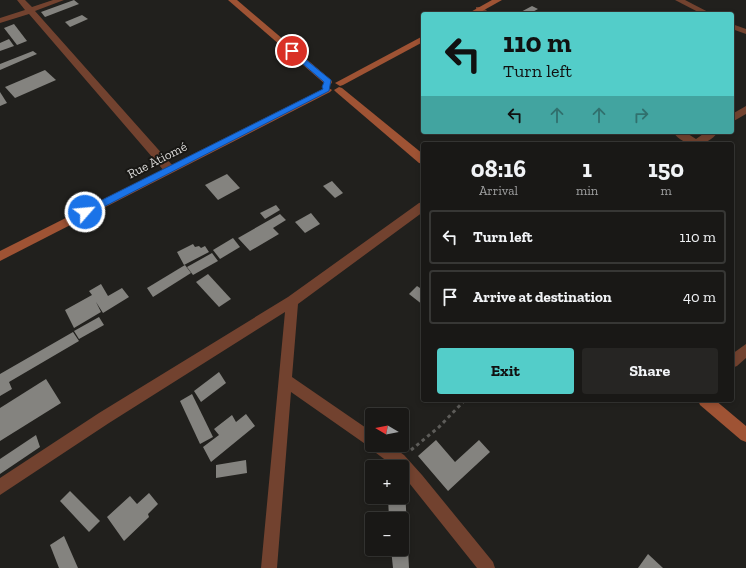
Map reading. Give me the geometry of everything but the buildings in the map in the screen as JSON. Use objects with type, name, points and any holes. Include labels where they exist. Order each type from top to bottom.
[{"type":"street","points":[[21,0],[169,169]]},
{"type":"street","points":[[0,21],[60,0]]},
{"type":"street","points":[[232,0],[335,92],[339,86],[421,40]]},
{"type":"street","points":[[474,12],[498,0]]},
{"type":"street","points":[[679,0],[704,12]]},
{"type":"street","points":[[479,9],[484,12]]},
{"type":"street","points":[[734,27],[746,32]]},
{"type":"street","name":"Rue Atiomé","points":[[0,256],[327,86]]},
{"type":"street","points":[[339,86],[421,158]]},
{"type":"street","points":[[734,117],[746,109]]},
{"type":"street","points":[[681,134],[693,142]]},
{"type":"street","points":[[699,142],[710,134]]},
{"type":"street","points":[[0,487],[104,418],[292,301],[421,207]]},
{"type":"street","points":[[269,568],[292,301]]},
{"type":"street","points":[[734,360],[746,350]]},
{"type":"street","points":[[285,380],[365,436]]},
{"type":"street","points":[[707,402],[746,434]]},
{"type":"street","points":[[387,452],[399,460]]},
{"type":"street","points":[[409,471],[487,568]]},
{"type":"path","points":[[399,460],[439,427],[463,402]]},
{"type":"route","points":[[85,212],[327,90],[325,87],[328,82],[292,51]]}]
